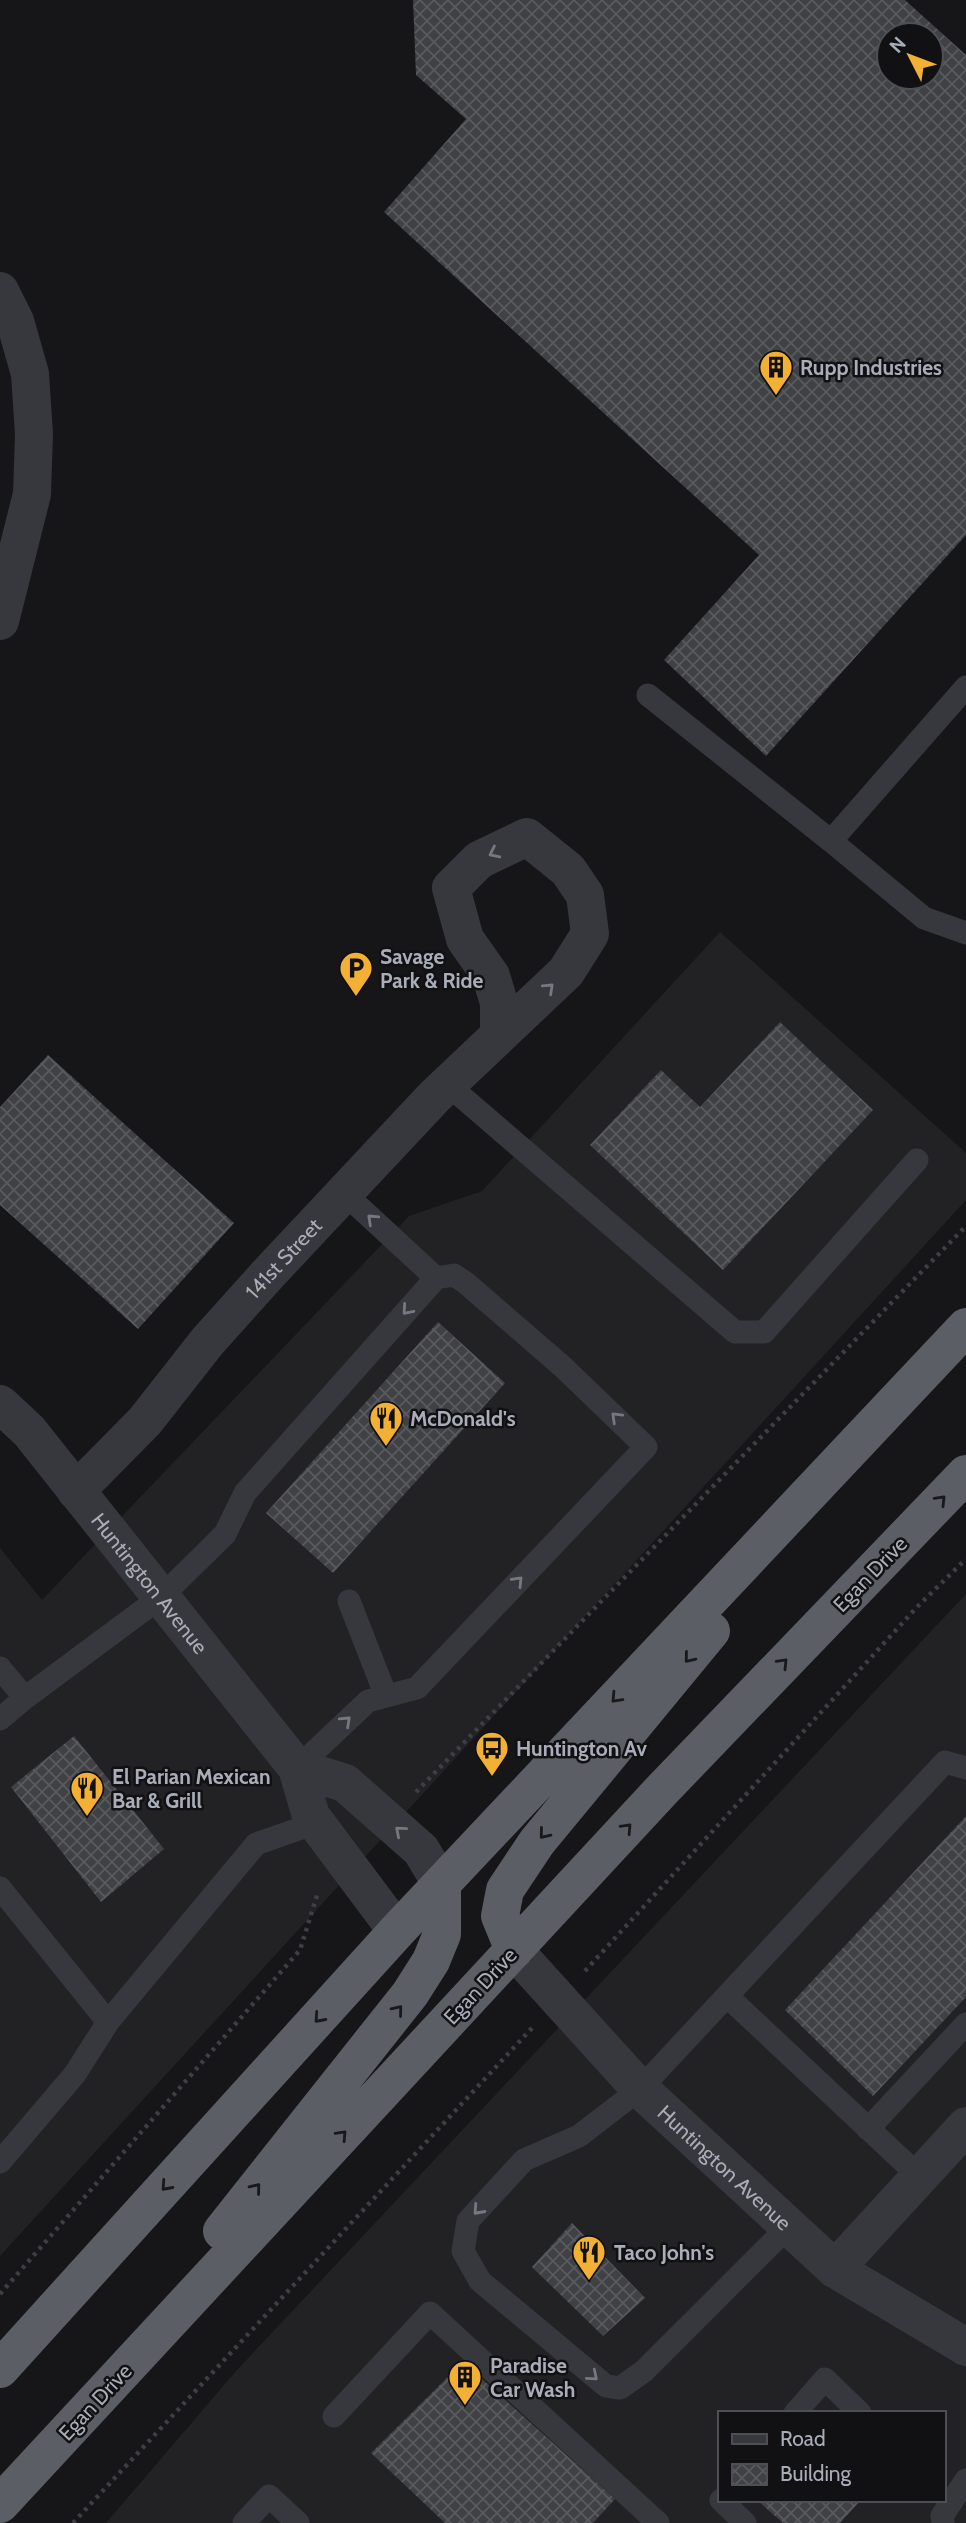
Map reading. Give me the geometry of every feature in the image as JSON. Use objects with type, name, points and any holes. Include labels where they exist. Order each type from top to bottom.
[{"type":"highway","points":[[0,2369],[397,1931],[966,1327]]},
{"type":"highway","points":[[514,1950],[500,1916],[505,1890],[537,1842],[919,1378]]},
{"type":"highway","name":"Egan Drive","points":[[0,2504],[670,1781],[966,1474]]},
{"type":"highway","points":[[31,2471],[410,1994],[431,1961],[442,1934],[442,1885]]},
{"type":"street","points":[[0,291],[15,321],[30,374],[34,434],[32,494],[0,621]]},
{"type":"street","name":"141st Street","points":[[76,1491],[145,1421],[207,1342],[344,1193],[447,1084],[566,972],[590,934],[586,895],[568,870],[527,837],[479,860],[451,888],[465,939],[491,976],[499,1003],[499,1035]]},
{"type":"street","name":"Huntington Avenue","points":[[0,1404],[29,1431],[297,1768],[311,1816],[397,1931]]},
{"type":"street","points":[[297,1768],[345,1783],[421,1850],[442,1885]]},
{"type":"street","name":"Huntington Avenue","points":[[514,1950],[640,2089],[835,2269],[966,2347]]},
{"type":"street","points":[[835,2269],[920,2177],[960,2146]]},
{"type":"lane","points":[[831,841],[966,687]]},
{"type":"lane","points":[[648,695],[924,918],[966,933]]},
{"type":"lane","points":[[447,1084],[735,1332],[764,1332],[917,1160]]},
{"type":"lane","points":[[344,1193],[436,1278]]},
{"type":"lane","points":[[0,1719],[161,1597],[225,1534],[245,1493],[436,1278],[454,1275],[563,1367],[646,1447],[417,1688],[368,1701],[297,1768]]},
{"type":"lane","points":[[349,1601],[386,1696]]},
{"type":"lane","points":[[0,1668],[25,1698]]},
{"type":"lane","points":[[789,2226],[644,2371],[621,2388],[606,2386],[480,2281],[463,2250],[468,2221],[524,2160],[579,2136],[640,2089],[955,1765]]},
{"type":"lane","points":[[0,2162],[75,2074],[108,2022],[256,1844],[316,1823]]},
{"type":"lane","points":[[0,1888],[108,2022]]},
{"type":"lane","points":[[728,1997],[920,2177]]},
{"type":"lane","points":[[868,2129],[966,2024]]},
{"type":"lane","points":[[334,2416],[430,2314],[657,2523]]},
{"type":"lane","points":[[797,2411],[825,2379],[858,2411]]},
{"type":"lane","points":[[943,2523],[942,2516],[948,2497],[966,2480]]},
{"type":"lane","points":[[244,2523],[269,2496],[298,2523]]},
{"type":"lane","points":[[723,2502],[745,2523]]},
{"type":"path","points":[[387,1819],[429,1780],[966,1226]]},
{"type":"path","points":[[73,2523],[559,1999],[908,1617],[966,1559]]},
{"type":"path","points":[[0,2294],[300,1951],[323,1878],[343,1859]]},
{"type":"shaded area","points":[[720,932],[966,1153],[966,1200],[0,2256],[0,1548],[42,1600],[409,1216],[482,1191]]},
{"type":"shaded area","points":[[966,1594],[966,2523],[106,2523],[236,2371]]},
{"type":"building","name":"Rupp Industries","points":[[413,0],[905,0],[928,21],[875,21],[875,91],[945,91],[945,36],[966,55],[966,535],[766,756],[664,660],[759,555],[384,212],[466,119],[416,75]]},
{"type":"building","points":[[780,1022],[873,1110],[723,1270],[590,1145],[661,1070],[700,1107]]},
{"type":"building","points":[[48,1055],[234,1223],[138,1329],[0,1205],[0,1107]]},
{"type":"building","name":"McDonald's","points":[[438,1322],[505,1383],[333,1573],[266,1513]]},
{"type":"building","name":"El Parian Mexican Bar & Grill","points":[[74,1736],[164,1849],[101,1902],[11,1787]]},
{"type":"building","points":[[966,1816],[966,1997],[873,2096],[785,2010]]},
{"type":"building","name":"Taco John's","points":[[572,2223],[645,2298],[603,2336],[532,2267]]},
{"type":"building","name":"Paradise Car Wash","points":[[463,2362],[615,2499],[593,2523],[445,2523],[371,2453]]},
{"type":"building","points":[[759,2502],[859,2502],[840,2523],[783,2523]]},
{"type":"place","name":"Rupp Industries","points":[[776,397]]},
{"type":"place","name":"Savage Park & Ride","points":[[356,998]]},
{"type":"place","name":"McDonald's","points":[[386,1448]]},
{"type":"place","name":"Huntington Av","points":[[492,1778]]},
{"type":"place","name":"El Parian Mexican Bar & Grill","points":[[87,1818]]},
{"type":"place","name":"Taco John's","points":[[589,2282]]},
{"type":"place","name":"Paradise Car Wash","points":[[465,2407]]}]
